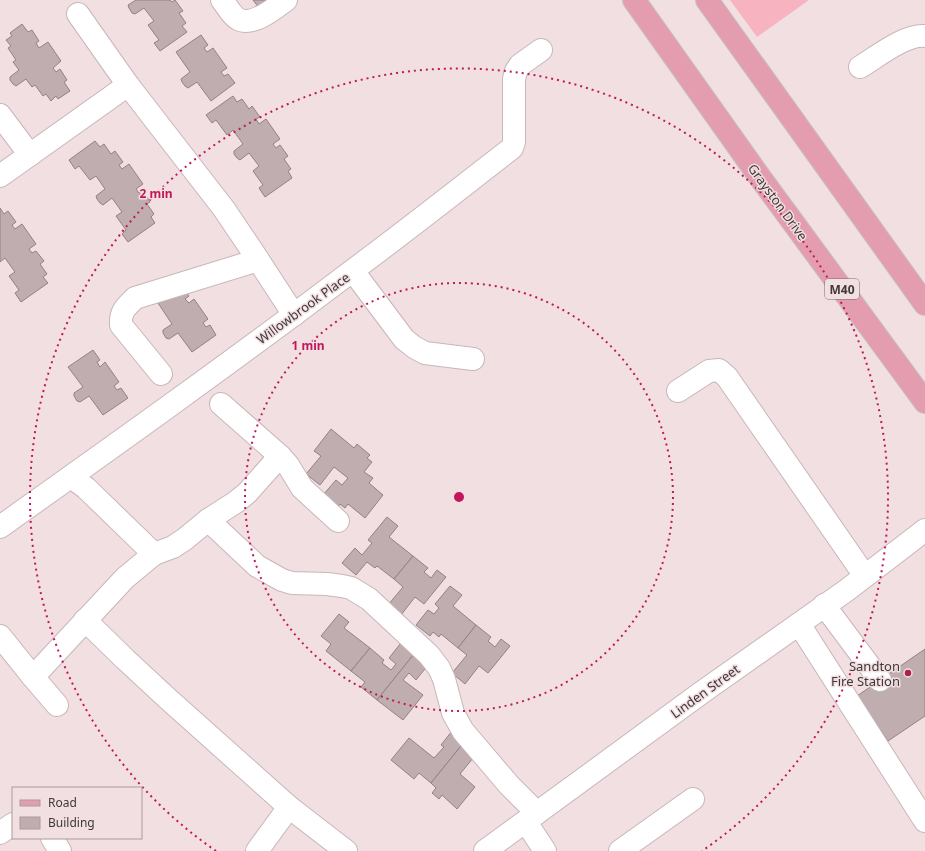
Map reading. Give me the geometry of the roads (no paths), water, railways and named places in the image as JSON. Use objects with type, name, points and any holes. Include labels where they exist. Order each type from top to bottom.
[{"type":"main road","name":"Grayston Drive","points":[[634,0],[759,176],[925,402]]},
{"type":"main road","points":[[708,0],[925,304]]},
{"type":"street","points":[[222,0],[232,14],[243,21],[261,17],[286,0]]},
{"type":"street","points":[[78,14],[128,85],[224,209],[294,315]]},
{"type":"street","points":[[860,67],[902,41],[914,36],[925,36]]},
{"type":"street","name":"Willowbrook Place","points":[[0,527],[294,315],[512,148],[514,142],[514,79],[516,71],[520,65],[541,50]]},
{"type":"street","points":[[0,176],[128,85]]},
{"type":"street","points":[[0,115],[30,155]]},
{"type":"street","points":[[161,374],[121,325],[120,316],[126,307],[136,298],[256,256]]},
{"type":"street","points":[[353,270],[404,339],[414,347],[426,353],[473,359]]},
{"type":"street","points":[[678,391],[709,371],[719,370],[727,377],[865,576]]},
{"type":"street","points":[[221,404],[280,456],[288,465],[302,488],[338,521]]},
{"type":"street","points":[[33,677],[125,578],[154,554],[173,547],[208,520],[236,502],[247,493],[280,456]]},
{"type":"street","points":[[71,477],[86,488],[154,554]]},
{"type":"street","points":[[208,520],[257,566],[282,580],[292,583],[327,584],[351,588],[369,599],[429,655],[439,668],[444,680],[453,713],[460,726],[509,785],[532,818],[545,851]]},
{"type":"street","name":"Linden Street","points":[[485,851],[701,693],[865,576],[925,530]]},
{"type":"street","points":[[824,605],[880,680]]},
{"type":"street","points":[[85,620],[125,660],[290,807],[346,851]]},
{"type":"street","points":[[799,624],[925,821]]},
{"type":"street","points":[[0,636],[57,705]]},
{"type":"street","points":[[620,851],[693,799]]},
{"type":"street","points":[[257,851],[290,807]]},
{"type":"street","points":[[0,833],[12,825]]},
{"type":"street","points":[[53,839],[60,851]]},
{"type":"place","name":"Sandton Fire Station","points":[[908,673]]}]
